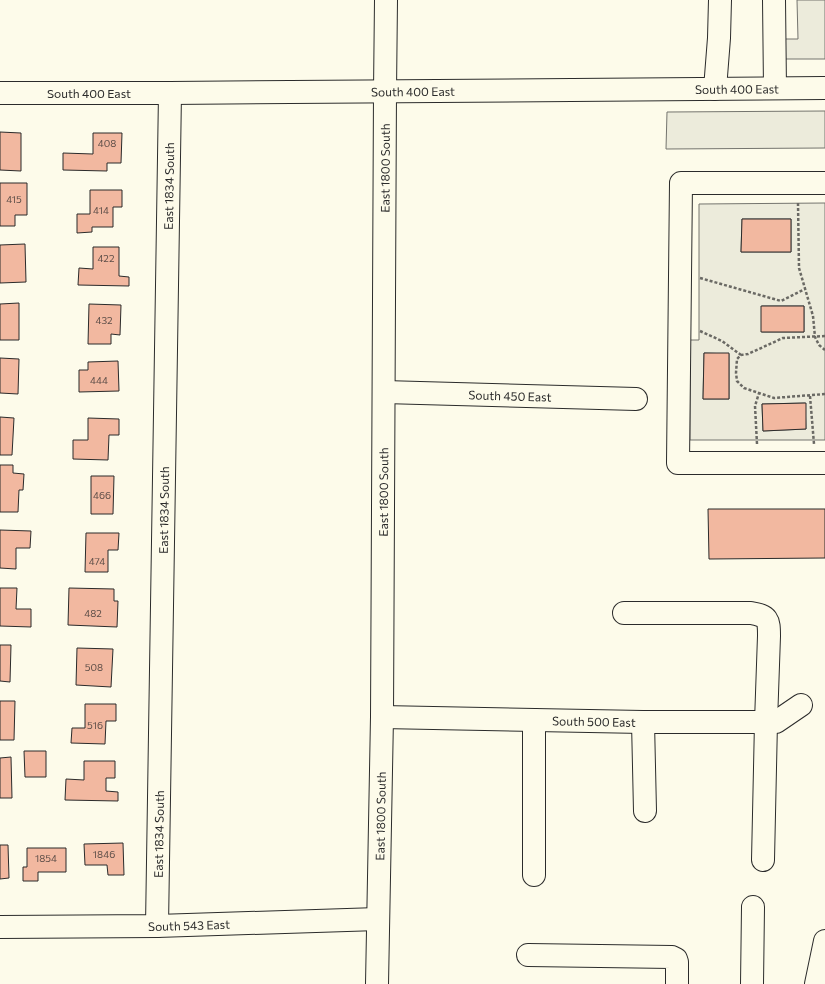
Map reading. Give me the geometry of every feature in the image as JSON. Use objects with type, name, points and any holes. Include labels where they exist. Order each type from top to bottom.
[{"type":"street","name":"East 1800 South","points":[[377,984],[382,717],[386,0]]},
{"type":"street","points":[[715,89],[720,0]]},
{"type":"street","points":[[774,0],[775,88]]},
{"type":"street","name":"South 400 East","points":[[0,93],[825,88]]},
{"type":"street","name":"East 1834 South","points":[[157,926],[170,93]]},
{"type":"street","points":[[821,463],[678,463],[681,183],[825,183]]},
{"type":"street","name":"South 450 East","points":[[384,392],[636,399]]},
{"type":"street","points":[[624,613],[751,613],[765,617],[769,623],[763,860]]},
{"type":"street","name":"South 500 East","points":[[382,717],[643,722],[776,722],[802,705]]},
{"type":"street","points":[[534,720],[534,875]]},
{"type":"street","points":[[643,722],[645,811]]},
{"type":"street","points":[[752,907],[752,984]]},
{"type":"street","name":"South 543 East","points":[[0,927],[157,926],[378,919]]},
{"type":"street","points":[[816,984],[825,941]]},
{"type":"street","points":[[528,955],[672,957],[676,958],[677,962],[677,984]]},
{"type":"path","points":[[797,183],[799,268],[813,316],[815,337],[819,345],[825,350]]},
{"type":"path","points":[[680,272],[781,301],[805,289]]},
{"type":"path","points":[[680,322],[722,341],[741,355]]},
{"type":"path","points":[[825,336],[783,338],[748,354],[741,355],[737,359],[736,373],[736,381],[744,388],[774,398],[825,394]]},
{"type":"path","points":[[758,463],[755,406],[759,393]]},
{"type":"path","points":[[810,396],[821,463]]},
{"type":"shaded area","points":[[797,0],[825,0],[825,59],[782,59],[782,39],[798,39]]},
{"type":"shaded area","points":[[825,111],[825,148],[666,149],[667,112]]},
{"type":"shaded area","points":[[825,203],[825,440],[690,440],[690,340],[699,340],[699,204]],"holes":[[[742,219],[791,219],[791,252],[741,252]],[[762,306],[804,306],[804,332],[762,332]],[[704,353],[729,354],[729,399],[703,399]],[[805,403],[806,429],[763,431],[762,404]]]},
{"type":"building","points":[[0,132],[21,133],[21,171],[0,170]]},
{"type":"building","points":[[93,133],[122,133],[121,163],[107,163],[107,171],[63,170],[63,153],[93,154]]},
{"type":"building","points":[[0,183],[27,183],[27,215],[15,215],[15,226],[0,226]]},
{"type":"building","points":[[90,190],[122,190],[122,207],[113,207],[113,227],[92,227],[92,232],[77,233],[77,214],[90,214]]},
{"type":"building","points":[[742,219],[791,219],[791,252],[741,252]]},
{"type":"building","points":[[25,244],[26,282],[0,283],[0,245]]},
{"type":"building","points":[[93,247],[119,247],[119,276],[129,277],[129,286],[78,285],[79,268],[93,269]]},
{"type":"building","points":[[19,303],[19,340],[0,340],[0,304]]},
{"type":"building","points":[[89,304],[121,305],[120,335],[111,334],[111,344],[88,344]]},
{"type":"building","points":[[761,306],[804,306],[804,332],[761,332]]},
{"type":"building","points":[[704,353],[729,353],[729,399],[703,399]]},
{"type":"building","points":[[0,358],[19,359],[18,394],[0,393]]},
{"type":"building","points":[[118,361],[119,391],[79,392],[79,370],[88,370],[88,362]]},
{"type":"building","points":[[806,403],[806,429],[763,431],[762,404]]},
{"type":"building","points":[[0,417],[14,418],[12,455],[0,455]]},
{"type":"building","points":[[88,418],[119,419],[119,435],[109,435],[108,460],[73,459],[73,440],[88,440]]},
{"type":"building","points":[[0,465],[13,465],[13,473],[24,474],[23,490],[19,490],[18,512],[0,512]]},
{"type":"building","points":[[91,476],[114,476],[113,514],[91,514]]},
{"type":"building","points":[[708,509],[825,509],[825,558],[709,559]]},
{"type":"building","points":[[0,530],[31,531],[30,548],[16,548],[16,569],[0,568]]},
{"type":"building","points":[[86,533],[119,533],[118,550],[108,550],[108,572],[85,572]]},
{"type":"building","points":[[0,588],[17,588],[16,609],[31,609],[31,627],[0,626]]},
{"type":"building","points":[[69,588],[114,589],[114,601],[118,601],[117,627],[68,625]]},
{"type":"building","points":[[0,645],[11,645],[10,682],[0,681]]},
{"type":"building","points":[[77,648],[113,649],[111,687],[76,685]]},
{"type":"building","points":[[0,701],[15,701],[14,740],[0,740]]},
{"type":"building","points":[[85,704],[116,704],[116,721],[106,721],[105,744],[71,743],[72,728],[85,728]]},
{"type":"building","points":[[24,751],[46,751],[46,777],[25,777]]},
{"type":"building","points":[[11,757],[12,798],[0,798],[0,758]]},
{"type":"building","points":[[84,761],[115,761],[115,778],[106,778],[106,791],[118,792],[118,801],[65,800],[66,779],[84,780]]},
{"type":"building","points":[[123,843],[124,875],[108,875],[107,865],[85,865],[84,844]]},
{"type":"building","points":[[0,845],[8,845],[9,878],[0,879]]},
{"type":"building","points":[[27,848],[66,848],[66,872],[38,872],[38,881],[23,881],[23,867],[27,867]]}]
